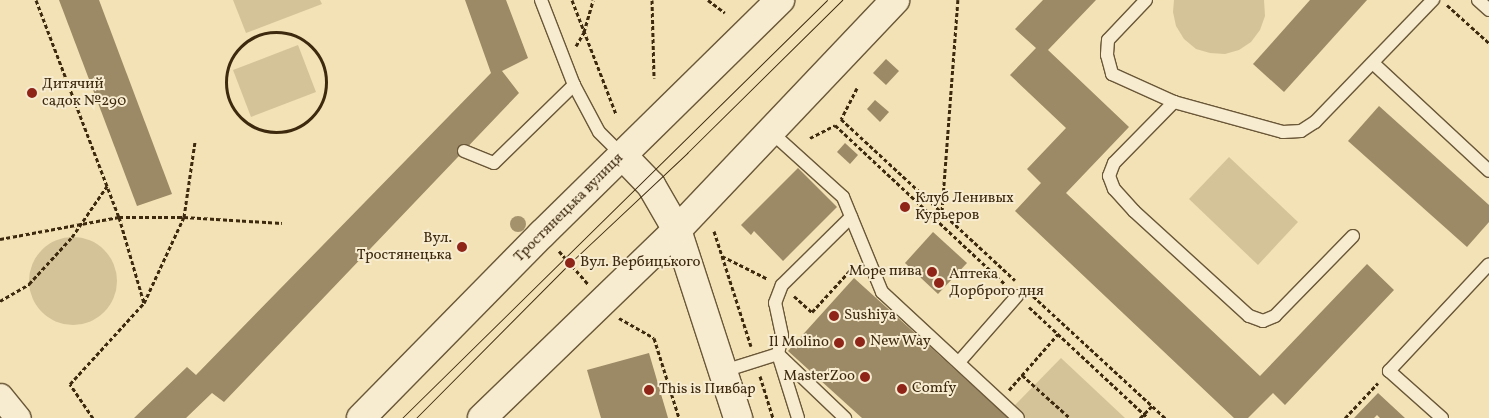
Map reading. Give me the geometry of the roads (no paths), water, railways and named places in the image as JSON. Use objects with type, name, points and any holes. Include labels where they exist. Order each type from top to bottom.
[{"type":"main road","name":"Тростянецька вулиця","points":[[361,418],[542,234],[780,0]]},
{"type":"main road","points":[[482,418],[677,230],[895,0]]},
{"type":"main road","points":[[622,155],[650,186],[677,230],[738,418]]},
{"type":"street","points":[[0,396],[18,418]]},
{"type":"lane","points":[[541,0],[574,85],[599,132],[622,155]]},
{"type":"lane","points":[[1146,0],[1108,40],[1107,55],[1112,74],[1174,102],[1283,132],[1301,131],[1315,122],[1374,64],[1433,0]]},
{"type":"lane","points":[[1478,0],[1489,10]]},
{"type":"lane","points":[[1374,64],[1489,171]]},
{"type":"lane","points":[[464,151],[494,163],[574,85]]},
{"type":"lane","points":[[1174,102],[1114,163],[1110,176],[1114,189],[1134,211],[1249,316],[1263,321],[1275,316],[1353,236]]},
{"type":"lane","points":[[770,132],[843,197],[882,292],[1018,418]]},
{"type":"lane","points":[[798,418],[778,354],[782,335],[774,303],[782,285],[851,217]]},
{"type":"lane","points":[[1442,418],[1389,371],[1489,264]]},
{"type":"lane","points":[[958,362],[1022,291]]},
{"type":"lane","points":[[724,371],[778,354]]},
{"type":"lane","points":[[778,354],[845,418]]},
{"type":"tram line","points":[[402,418],[827,0]]},
{"type":"tram line","points":[[416,418],[570,263],[687,153],[842,0]]},
{"type":"place","name":"Дитячий садок №290","points":[[32,93]]},
{"type":"place","name":"Клуб Ленивых Курьеров","points":[[905,207]]},
{"type":"place","name":"Вул. Тростянецька","points":[[462,247]]},
{"type":"place","name":"Вул. Вербицького","points":[[570,263]]},
{"type":"place","name":"Море пива","points":[[932,272]]},
{"type":"place","name":"Аптека Дорброго дня","points":[[939,283]]},
{"type":"place","name":"Sushiya","points":[[834,316]]},
{"type":"place","name":"New Way","points":[[860,342]]},
{"type":"place","name":"Il Molino","points":[[839,343]]},
{"type":"place","name":"MasterZoo","points":[[865,377]]},
{"type":"place","name":"Comfy","points":[[902,389]]},
{"type":"place","name":"This is Пивбар","points":[[649,390]]}]
